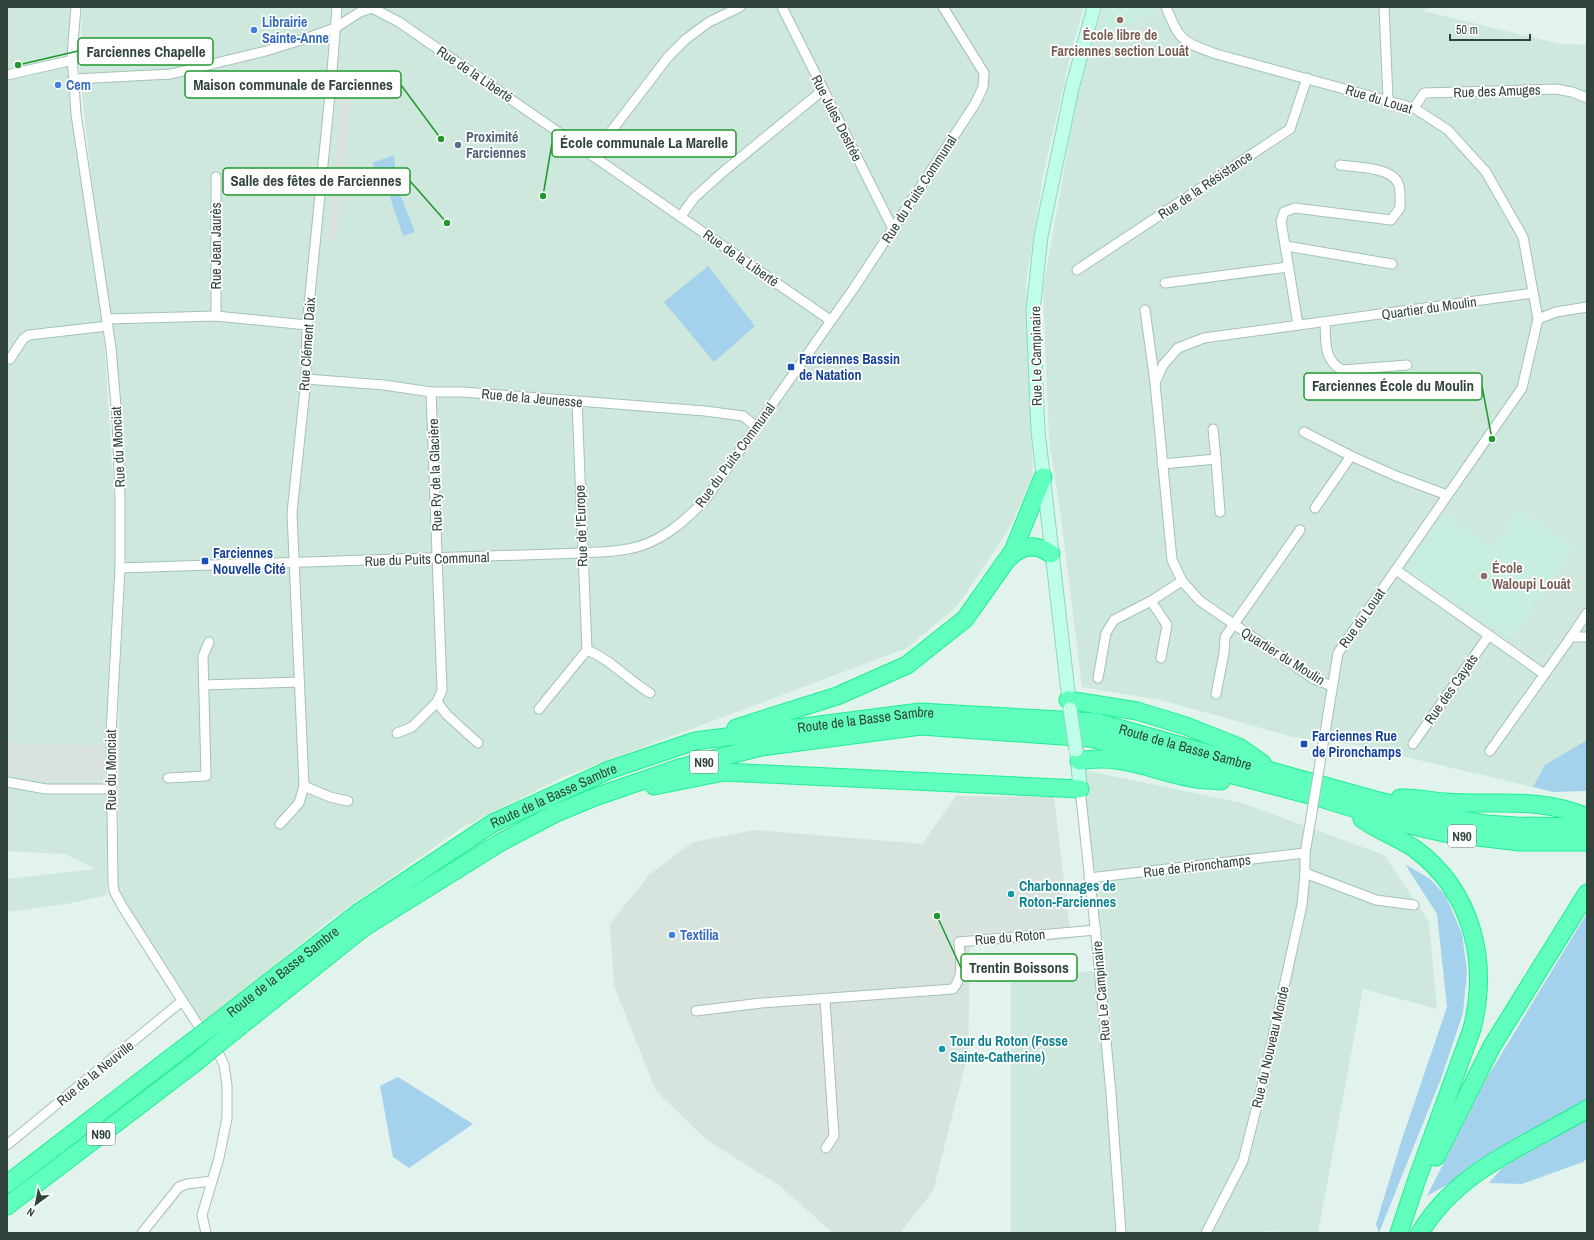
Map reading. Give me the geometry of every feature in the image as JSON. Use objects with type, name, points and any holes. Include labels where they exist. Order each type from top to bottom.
[{"type":"highway","points":[[695,741],[837,696],[907,665],[965,618],[1013,551],[1043,478]]},
{"type":"highway","points":[[1006,561],[1015,551],[1028,547],[1040,547],[1051,554]]},
{"type":"highway","points":[[1069,704],[1137,711],[1186,726],[1239,747],[1274,771]]},
{"type":"highway","name":"Route de la Basse Sambre","points":[[7,1184],[358,913],[493,823],[609,770],[695,741],[920,712],[1096,722],[1375,800],[1436,815],[1486,824],[1587,827]]},
{"type":"highway","name":"Route de la Basse Sambre","points":[[7,1206],[195,1063],[363,928],[501,842],[554,814],[595,797],[679,768],[761,747],[921,726],[1090,738],[1253,781],[1405,824],[1444,833],[1520,842],[1587,842]]},
{"type":"highway","points":[[1078,755],[1144,764],[1196,779],[1233,782],[1253,781]]},
{"type":"highway","points":[[595,797],[724,772],[1080,789]]},
{"type":"highway","points":[[1375,800],[1407,798],[1446,802],[1540,803],[1587,817]]},
{"type":"highway","points":[[1340,805],[1364,821],[1391,834],[1415,849],[1432,864],[1446,880],[1461,904],[1473,933],[1478,953],[1479,989],[1472,1029],[1416,1179],[1399,1233]]},
{"type":"highway","points":[[1399,1233],[1460,1107],[1492,1046],[1587,893]]},
{"type":"highway","points":[[1420,1233],[1441,1203],[1466,1180],[1506,1154],[1587,1109]]},
{"type":"main road","name":"Rue Le Campinaire","points":[[1080,789],[1078,755],[1069,704],[1038,431],[1033,331],[1034,304],[1041,236],[1072,88],[1094,7]]},
{"type":"street","name":"Rue du Monciat","points":[[76,7],[73,60],[76,114],[108,323],[117,418],[120,498],[120,568],[111,733],[114,891],[182,1001],[218,1052],[224,1065],[227,1085],[227,1118],[225,1136],[202,1215],[206,1233]]},
{"type":"street","name":"Rue Clément Daix","points":[[280,824],[299,803],[304,786],[298,682],[295,563],[292,513],[306,379],[307,326],[331,84],[337,7]]},
{"type":"street","points":[[593,155],[668,57],[682,43],[709,22],[740,7]]},
{"type":"street","name":"Rue Jules Destrée","points":[[782,7],[893,229]]},
{"type":"street","name":"Rue du Puits Communal","points":[[120,568],[438,559],[582,553],[629,549],[652,541],[675,529],[705,500],[893,229],[976,104],[983,87],[984,73],[943,7]]},
{"type":"street","name":"Rue du Louat","points":[[1166,7],[1177,33],[1189,44],[1216,54],[1388,99],[1414,108],[1448,130],[1486,172],[1523,237],[1538,319],[1522,388],[1338,653],[1306,853]]},
{"type":"street","points":[[1384,7],[1388,99]]},
{"type":"street","name":"Rue de la Liberté","points":[[74,79],[171,74],[266,51],[335,28],[360,12],[370,8],[399,22],[830,320]]},
{"type":"street","points":[[7,75],[73,60]]},
{"type":"street","name":"Rue de la Résistance","points":[[1077,270],[1290,129],[1308,78]]},
{"type":"street","name":"Rue des Amuges","points":[[1414,108],[1424,92],[1556,89],[1572,92],[1587,98]]},
{"type":"street","points":[[681,216],[694,198],[724,171],[823,90]]},
{"type":"street","points":[[1298,325],[1281,221],[1284,212],[1295,208],[1391,220],[1400,208],[1399,183],[1385,171],[1340,165]]},
{"type":"street","name":"Rue Jean Jaurès","points":[[216,177],[216,316]]},
{"type":"street","points":[[1286,246],[1392,264]]},
{"type":"street","points":[[1165,283],[1288,267]]},
{"type":"street","name":"Quartier du Moulin","points":[[1155,383],[1163,365],[1178,348],[1204,338],[1533,293]]},
{"type":"street","points":[[1538,319],[1556,312],[1587,307]]},
{"type":"street","name":"Quartier du Moulin","points":[[1144,310],[1155,383],[1172,560],[1182,581],[1200,601],[1233,625],[1314,679],[1332,686]]},
{"type":"street","points":[[10,359],[23,339],[30,335],[108,323],[216,316],[307,326]]},
{"type":"street","points":[[1324,322],[1328,355],[1333,366],[1342,370],[1407,365]]},
{"type":"street","name":"Rue de la Jeunesse","points":[[306,379],[384,385],[432,392],[463,392],[705,411],[743,416],[756,426]]},
{"type":"street","name":"Rue Ry de la Glacière","points":[[432,392],[442,690],[437,702]]},
{"type":"street","name":"Rue de l'Europe","points":[[577,402],[587,650]]},
{"type":"street","points":[[1213,429],[1220,512]]},
{"type":"street","points":[[1304,432],[1351,456],[1396,476],[1447,495]]},
{"type":"street","points":[[1315,508],[1351,456]]},
{"type":"street","points":[[1162,464],[1216,459]]},
{"type":"street","name":"Quartier du Moulin","points":[[1216,694],[1224,653],[1225,637],[1300,530]]},
{"type":"street","points":[[1396,570],[1544,674]]},
{"type":"street","points":[[1098,678],[1106,633],[1114,620],[1151,601],[1182,581]]},
{"type":"street","points":[[1151,601],[1167,625],[1161,658]]},
{"type":"street","points":[[1490,751],[1587,613]]},
{"type":"street","name":"Rue des Cayats","points":[[1413,744],[1489,635]]},
{"type":"street","points":[[1571,637],[1587,637]]},
{"type":"street","points":[[168,778],[206,776],[203,656],[209,642]]},
{"type":"street","points":[[539,709],[587,650],[596,653],[633,683],[650,692]]},
{"type":"street","points":[[204,686],[298,682]]},
{"type":"street","points":[[397,733],[412,727],[437,702],[447,715],[478,743]]},
{"type":"street","points":[[7,782],[46,789],[111,789]]},
{"type":"street","points":[[304,786],[330,797],[348,801]]},
{"type":"street","name":"Rue Le Campinaire","points":[[1080,789],[1096,930],[1111,1093],[1121,1233]]},
{"type":"street","name":"Rue de Pironchamps","points":[[1089,878],[1306,853]]},
{"type":"street","name":"Rue du Nouveau Monde","points":[[1206,1233],[1244,1161],[1302,905],[1306,853]]},
{"type":"street","points":[[1305,873],[1376,900],[1414,905]]},
{"type":"street","name":"Rue du Roton","points":[[696,1010],[761,1003],[825,1000],[952,989],[959,981],[961,973],[959,942],[1096,930]]},
{"type":"street","points":[[825,1000],[834,1136],[826,1148]]},
{"type":"street","name":"Rue de la Neuville","points":[[7,1145],[182,1001]]},
{"type":"street","points":[[142,1233],[179,1187],[186,1184],[212,1181]]},
{"type":"shaded area","points":[[7,7],[70,7],[68,75],[104,339],[117,541],[108,686],[107,895],[72,903],[7,912],[7,879],[97,869],[65,854],[7,851]]},
{"type":"shaded area","points":[[82,7],[1084,7],[1073,45],[1043,176],[1026,282],[1033,476],[1009,529],[958,605],[907,648],[563,777],[463,827],[327,922],[206,1022],[195,1016],[118,892],[119,673],[126,570],[124,465],[112,327],[93,192],[80,76]]},
{"type":"shaded area","points":[[1103,7],[1380,7],[1382,104],[1410,116],[1433,95],[1494,96],[1558,92],[1587,103],[1587,788],[1559,782],[1533,787],[1355,745],[1293,737],[1161,700],[1082,687],[1061,517],[1049,440],[1043,290],[1077,96]]},
{"type":"shaded area","name":"École libre de Farciennes section Louât","points":[[1108,7],[1159,8],[1112,32],[1101,33]]},
{"type":"shaded area","points":[[1384,7],[1429,7],[1423,11],[1560,44],[1587,45],[1587,98],[1558,91],[1424,93],[1414,108],[1388,99]]},
{"type":"shaded area","points":[[342,94],[351,95],[336,240],[327,239]]},
{"type":"shaded area","points":[[394,155],[397,187],[415,232],[403,236],[388,191],[372,163]]},
{"type":"shaded area","points":[[708,266],[755,326],[714,362],[664,302]]},
{"type":"shaded area","name":"École Waloupi Louât","points":[[1520,510],[1573,548],[1511,640],[1418,579],[1410,572],[1409,565],[1411,559],[1444,514],[1494,548]]},
{"type":"shaded area","points":[[7,738],[16,743],[104,746],[104,781],[45,782],[7,773]]},
{"type":"shaded area","points":[[1587,740],[1587,791],[1553,792],[1533,787],[1545,765]]},
{"type":"shaded area","points":[[1083,770],[1242,803],[1384,855],[1429,922],[1437,1009],[1363,989],[1318,1233],[1263,1231],[1262,1233],[1011,1233],[1011,978],[1102,970]]},
{"type":"shaded area","points":[[956,796],[1054,797],[1071,939],[970,947],[968,1054],[933,1191],[900,1233],[833,1233],[780,1186],[707,1140],[656,1091],[614,986],[610,924],[649,875],[693,842],[755,830],[922,844]]},
{"type":"shaded area","points":[[1405,864],[1430,879],[1446,896],[1462,934],[1467,971],[1463,1013],[1442,1076],[1379,1233],[1376,1224],[1401,1142],[1447,1007],[1437,914]]},
{"type":"shaded area","points":[[1587,913],[1587,1103],[1575,1113],[1427,1196],[1485,1081]]},
{"type":"shaded area","points":[[398,1077],[473,1124],[409,1168],[393,1157],[380,1086]]},
{"type":"shaded area","points":[[1587,1114],[1587,1159],[1583,1162],[1522,1184],[1489,1183],[1501,1169]]},
{"type":"place","name":"École libre de Farciennes section Louât","points":[[1120,20]]},
{"type":"place","name":"Librairie Sainte-Anne","points":[[254,30]]},
{"type":"place","name":"Farciennes Chapelle","points":[[18,65]]},
{"type":"place","name":"Cem","points":[[58,85]]},
{"type":"place","name":"Maison communale de Farciennes","points":[[441,139]]},
{"type":"place","name":"Proximité Farciennes","points":[[458,145]]},
{"type":"place","name":"École communale La Marelle","points":[[543,196]]},
{"type":"place","name":"Salle des fêtes de Farciennes","points":[[447,223]]},
{"type":"place","name":"Farciennes Bassin de Natation","points":[[791,367]]},
{"type":"place","name":"Farciennes École du Moulin","points":[[1492,439]]},
{"type":"place","name":"Farciennes Nouvelle Cité","points":[[205,561]]},
{"type":"place","name":"École Waloupi Louât","points":[[1484,576]]},
{"type":"place","name":"Farciennes Rue de Pironchamps","points":[[1304,744]]},
{"type":"place","name":"Charbonnages de Roton-Farciennes","points":[[1011,894]]},
{"type":"place","name":"Trentin Boissons","points":[[937,916]]},
{"type":"place","name":"Textilia","points":[[672,935]]},
{"type":"place","name":"Tour du Roton (Fosse Sainte-Catherine)","points":[[942,1049]]}]
